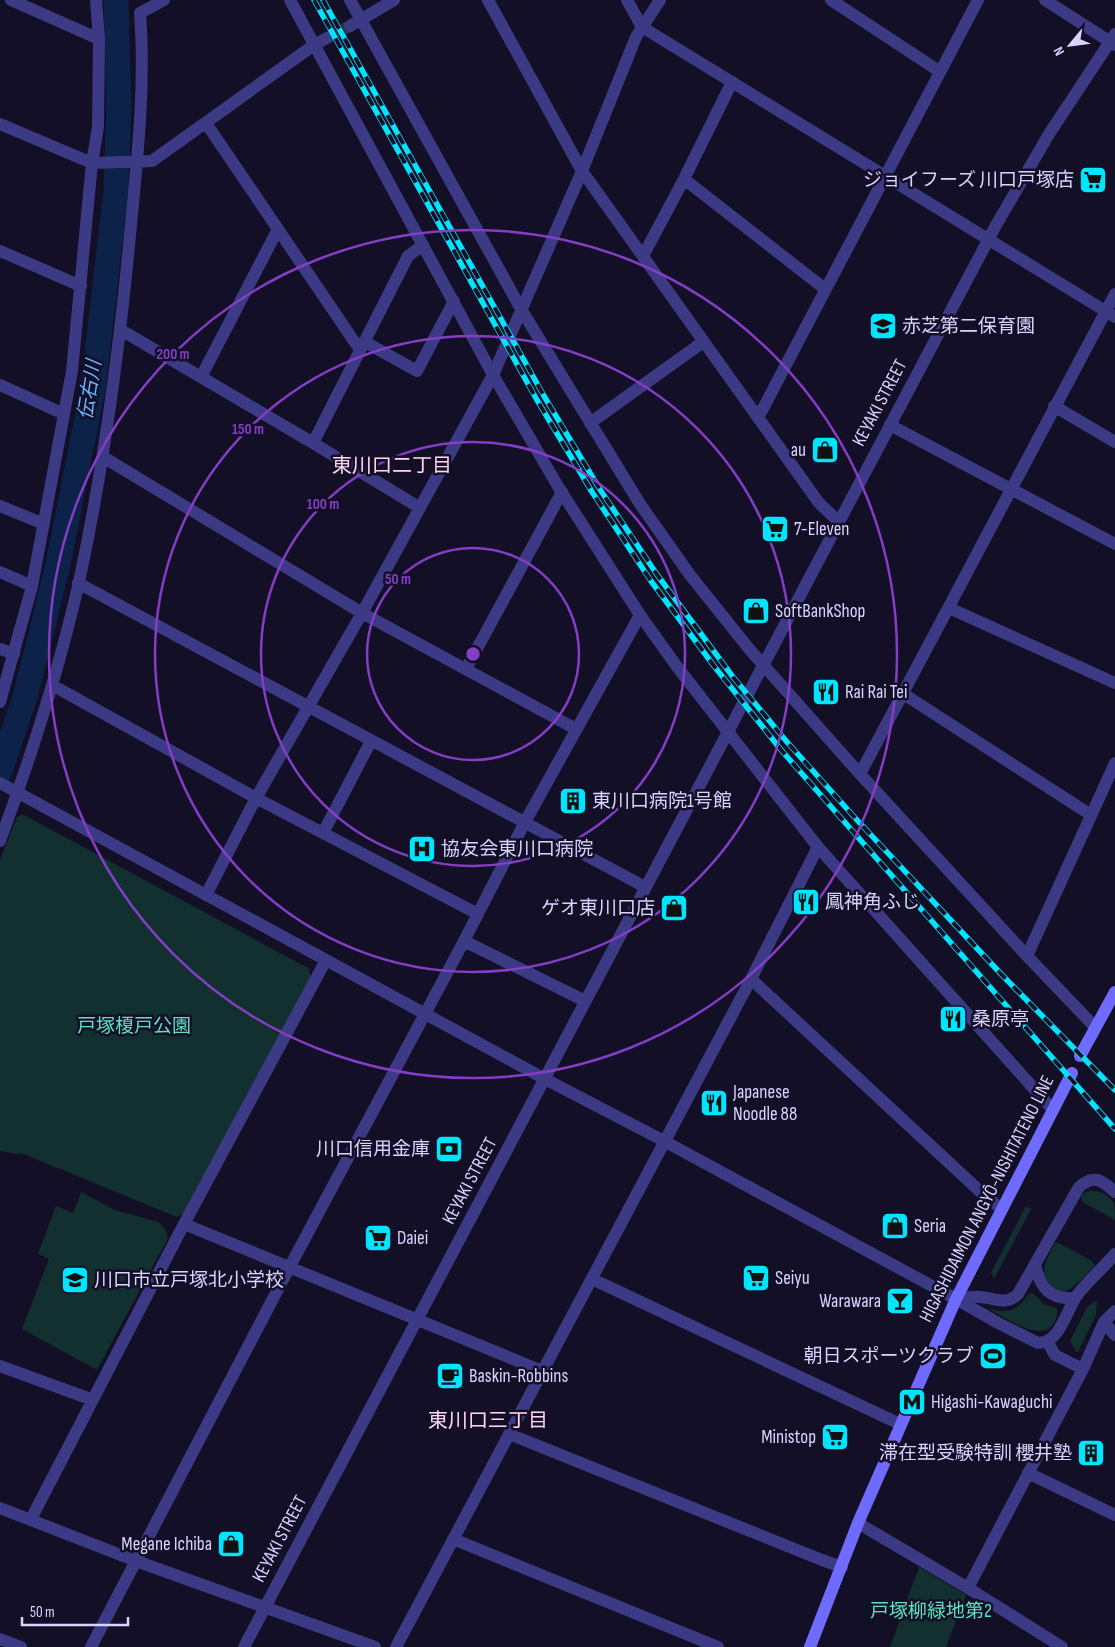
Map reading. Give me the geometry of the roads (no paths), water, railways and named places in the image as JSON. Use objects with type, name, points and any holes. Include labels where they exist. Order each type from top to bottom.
[{"type":"main road","points":[[1080,1056],[1115,992]]},
{"type":"main road","name":"HIGASHIDAIMON ANGYŌ-NISHITATENO LINE","points":[[810,1647],[858,1523],[956,1300],[1072,1073]]},
{"type":"street","points":[[11,0],[99,39]]},
{"type":"street","points":[[0,702],[32,586],[72,371],[80,286],[97,163],[99,39],[96,0]]},
{"type":"street","points":[[0,842],[52,685],[78,583],[103,457],[121,330],[134,162],[143,82],[140,13],[164,0]]},
{"type":"street","points":[[290,0],[493,375],[562,492],[640,615],[678,668],[818,847],[1053,1110]]},
{"type":"street","points":[[350,0],[521,308],[640,504],[690,575],[764,666],[860,774],[1027,956],[1095,1027]]},
{"type":"street","points":[[350,26],[394,0]]},
{"type":"street","points":[[488,0],[582,170],[702,342],[819,503],[838,521]]},
{"type":"street","points":[[628,0],[642,27],[1110,315]]},
{"type":"street","points":[[206,895],[256,798],[310,706],[493,375],[582,170],[636,37],[660,0]]},
{"type":"street","points":[[831,0],[939,71]]},
{"type":"street","points":[[758,418],[978,0]]},
{"type":"street","points":[[1045,0],[1113,40]]},
{"type":"street","points":[[0,124],[97,163],[152,161],[314,45],[327,38]]},
{"type":"street","name":"KEYAKI STREET","points":[[244,1647],[988,239],[1026,170],[1113,40]]},
{"type":"street","points":[[643,256],[732,82]]},
{"type":"street","points":[[206,123],[278,229],[363,346],[417,371],[454,301]]},
{"type":"street","points":[[684,179],[826,289]]},
{"type":"street","points":[[201,377],[278,229]]},
{"type":"street","points":[[313,443],[408,256],[423,245]]},
{"type":"street","points":[[0,251],[80,286]]},
{"type":"street","points":[[860,774],[1054,406],[1110,315],[1115,294]]},
{"type":"street","points":[[121,330],[420,508]]},
{"type":"street","points":[[590,423],[702,342]]},
{"type":"street","points":[[0,385],[64,414]]},
{"type":"street","points":[[1054,406],[1115,442]]},
{"type":"street","points":[[890,425],[1115,544]]},
{"type":"street","points":[[103,457],[362,613],[576,729]]},
{"type":"street","points":[[466,669],[562,492]]},
{"type":"street","points":[[0,506],[44,524]]},
{"type":"street","points":[[0,572],[32,586]]},
{"type":"street","points":[[78,583],[645,887]]},
{"type":"street","points":[[949,608],[1115,683]]},
{"type":"street","points":[[91,1647],[525,822],[640,615]]},
{"type":"street","points":[[0,649],[14,654]]},
{"type":"street","points":[[52,685],[256,798],[478,914]]},
{"type":"street","points":[[902,693],[1091,816]]},
{"type":"street","points":[[323,833],[371,741]]},
{"type":"street","points":[[1027,956],[1115,763]]},
{"type":"street","points":[[0,783],[544,1079],[664,1141],[998,1323],[1038,1342],[1047,1341],[1059,1328],[1075,1298],[1115,1254]]},
{"type":"street","points":[[396,1647],[751,978],[818,847]]},
{"type":"street","points":[[464,941],[585,1001]]},
{"type":"street","points":[[31,1519],[184,1224],[326,960]]},
{"type":"street","points":[[751,978],[985,1196],[1002,1209]]},
{"type":"street","points":[[956,1300],[975,1297],[998,1301],[1010,1300],[1018,1294],[1079,1187],[1089,1180],[1099,1180],[1106,1183],[1115,1192]]},
{"type":"street","points":[[184,1224],[542,1371]]},
{"type":"street","points":[[1035,1264],[1044,1288],[1057,1297],[1075,1298]]},
{"type":"street","points":[[592,1279],[900,1424]]},
{"type":"street","points":[[968,1588],[1083,1368],[1104,1322],[1115,1311]]},
{"type":"street","points":[[1104,1322],[1115,1335]]},
{"type":"street","points":[[1047,1341],[1056,1355],[1083,1368]]},
{"type":"street","points":[[0,1366],[93,1400]]},
{"type":"street","points":[[509,1434],[842,1567]]},
{"type":"street","points":[[1028,1473],[1115,1515]]},
{"type":"street","points":[[0,1508],[136,1561],[376,1647]]},
{"type":"street","points":[[858,1523],[968,1588],[1062,1647]]},
{"type":"street","points":[[453,1540],[718,1647]]},
{"type":"street","points":[[0,1639],[21,1647]]},
{"type":"waterway","name":"伝右川","points":[[0,771],[24,700],[59,560],[93,388],[116,191],[119,104],[116,0]]},
{"type":"tunnel","points":[[327,38],[350,26]]},
{"type":"railway","points":[[314,0],[537,400],[592,492],[651,581],[714,666],[782,751],[1115,1129]]},
{"type":"railway","points":[[323,0],[544,396],[599,488],[658,576],[733,677],[787,742],[1002,975],[1115,1090]]},
{"type":"place","name":"ジョイフーズ 川口戸塚店","points":[[1093,180]]},
{"type":"place","name":"赤芝第二保育園","points":[[883,326]]},
{"type":"place","name":"au","points":[[825,450]]},
{"type":"place","name":"7-Eleven","points":[[775,529]]},
{"type":"place","name":"SoftBankShop","points":[[756,611]]},
{"type":"place","name":"Rai Rai Tei","points":[[826,692]]},
{"type":"place","name":"東川口病院1号館","points":[[573,801]]},
{"type":"place","name":"協友会東川口病院","points":[[422,849]]},
{"type":"place","name":"鳳神角ふじ","points":[[806,902]]},
{"type":"place","name":"ゲオ東川口店","points":[[674,908]]},
{"type":"place","name":"桑原亭","points":[[953,1019]]},
{"type":"place","name":"Japanese Noodle 88","points":[[714,1103]]},
{"type":"place","name":"川口信用金庫","points":[[449,1149]]},
{"type":"place","name":"Seria","points":[[895,1226]]},
{"type":"place","name":"Daiei","points":[[378,1238]]},
{"type":"place","name":"Seiyu","points":[[756,1278]]},
{"type":"place","name":"川口市立戸塚北小学校","points":[[75,1280]]},
{"type":"place","name":"Warawara","points":[[900,1301]]},
{"type":"place","name":"朝日スポーツクラブ","points":[[993,1356]]},
{"type":"place","name":"Baskin-Robbins","points":[[450,1376]]},
{"type":"place","name":"Higashi-Kawaguchi","points":[[912,1402]]},
{"type":"place","name":"Ministop","points":[[835,1437]]},
{"type":"place","name":"滞在型受験特訓 櫻井塾","points":[[1091,1453]]},
{"type":"place","name":"Megane Ichiba","points":[[231,1544]]},
{"type":"district","name":"東川口二丁目","points":[[392,466]]},
{"type":"district","name":"東川口三丁目","points":[[488,1421]]},
{"type":"park label","name":"戸塚榎戸公園","points":[[134,1026]]},
{"type":"park label","name":"戸塚柳緑地第2","points":[[931,1611]]}]
